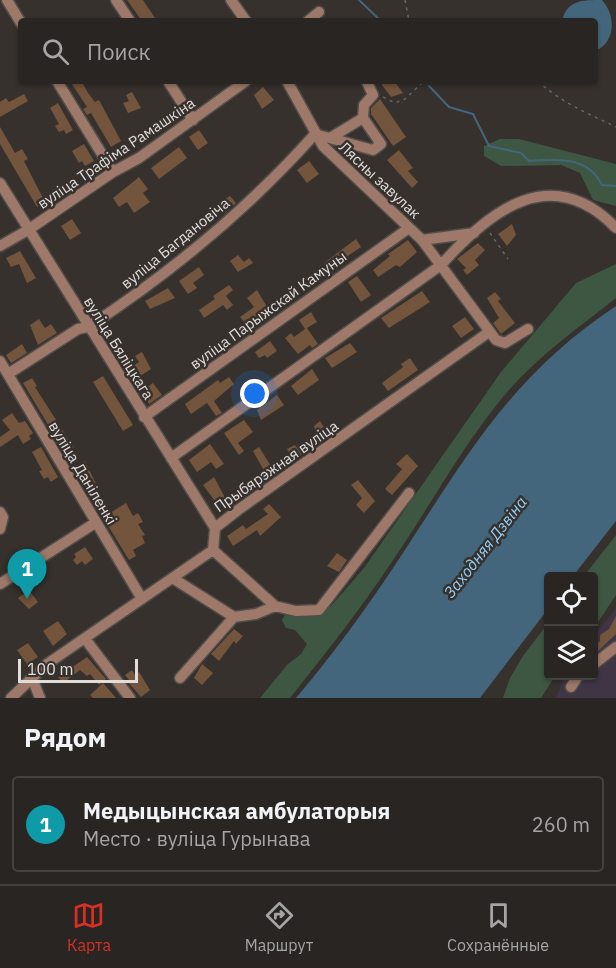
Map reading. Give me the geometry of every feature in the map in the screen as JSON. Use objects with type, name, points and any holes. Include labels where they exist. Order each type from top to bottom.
[{"type":"street","points":[[7,0],[18,18]]},
{"type":"street","points":[[116,0],[128,18]]},
{"type":"street","points":[[231,0],[244,18]]},
{"type":"street","points":[[312,18],[319,12]]},
{"type":"street","points":[[59,84],[113,171]]},
{"type":"street","points":[[170,84],[193,120]]},
{"type":"street","name":"вуліца Трафіма Рамашкіна","points":[[0,246],[28,230],[113,171],[139,158],[242,84]]},
{"type":"street","name":"Лясны завулак","points":[[289,84],[315,134],[338,163],[422,240],[489,332]]},
{"type":"street","points":[[315,134],[374,150],[381,144],[363,118],[364,105],[374,94],[368,84]]},
{"type":"street","points":[[330,138],[363,118]]},
{"type":"street","name":"вуліца Багдановіча","points":[[8,374],[78,329],[88,327],[180,262],[267,186],[315,134]]},
{"type":"street","name":"вуліца Бяліцкага","points":[[0,183],[215,528]]},
{"type":"street","points":[[171,458],[441,265],[474,232],[512,204],[538,196],[562,195],[582,201],[616,228]]},
{"type":"street","name":"вуліца Парыжскай Камуны","points":[[144,417],[409,228]]},
{"type":"street","points":[[422,240],[474,232]]},
{"type":"street","points":[[489,332],[496,340],[505,343],[528,329]]},
{"type":"street","name":"Прыбярэжная вуліца","points":[[213,550],[215,528],[489,332]]},
{"type":"street","name":"вуліца Даніленкі","points":[[0,361],[142,599]]},
{"type":"street","points":[[11,698],[47,664],[86,640],[213,550],[275,606],[296,611],[319,610],[409,493]]},
{"type":"street","points":[[0,512],[3,523],[0,529]]},
{"type":"street","points":[[0,584],[95,523]]},
{"type":"street","points":[[174,579],[234,617],[256,614],[275,606]]},
{"type":"street","points":[[180,678],[234,617]]},
{"type":"street","points":[[86,640],[130,698]]},
{"type":"street","points":[[598,661],[616,647]]},
{"type":"street","points":[[32,678],[40,698]]},
{"type":"street","points":[[571,687],[575,680]]},
{"type":"path","points":[[405,0],[408,18]]},
{"type":"path","points":[[374,94],[380,94],[395,103],[405,99],[421,84]]},
{"type":"path","points":[[541,84],[569,104],[616,127]]},
{"type":"path","points":[[484,225],[508,259]]},
{"type":"shaded area","points":[[616,608],[616,698],[556,698],[563,680],[598,680],[598,631]]},
{"type":"green space","points":[[500,139],[519,139],[616,164],[616,206],[593,200],[580,173],[561,165],[501,166],[484,156],[484,146]]},
{"type":"green space","points":[[616,264],[616,298],[529,369],[503,397],[473,437],[367,598],[290,698],[260,698],[287,665],[301,654],[307,644],[295,630],[286,628],[282,620],[285,615],[314,613],[331,606],[364,568],[501,372],[576,283]]},
{"type":"green space","points":[[616,535],[616,595],[598,622],[598,572],[587,572]]},
{"type":"green space","points":[[544,628],[544,680],[552,680],[541,698],[503,698],[510,678]]},
{"type":"water","points":[[602,0],[610,13],[612,28],[610,35],[607,42],[598,49],[598,18],[563,18],[572,5],[582,1]]},
{"type":"water","name":"Заходняя Дзвіна","points":[[616,306],[616,521],[576,572],[544,572],[544,614],[480,698],[296,698],[364,611],[494,419],[548,360],[580,332]]},
{"type":"building","points":[[127,0],[143,0],[155,18],[140,18]]},
{"type":"building","points":[[72,84],[83,84],[95,102],[99,100],[121,141],[111,147],[91,113],[87,115],[83,109],[87,107]]},
{"type":"building","points":[[381,84],[396,84],[403,93],[391,97]]},
{"type":"building","points":[[263,87],[274,100],[262,109],[254,95]]},
{"type":"building","points":[[132,92],[141,108],[128,113],[123,103],[129,101],[126,95]]},
{"type":"building","points":[[24,94],[28,101],[0,117],[0,102],[6,98],[9,102]]},
{"type":"building","points":[[380,99],[406,137],[393,146],[371,114],[371,108]]},
{"type":"building","points":[[58,103],[73,130],[66,134],[64,130],[59,132],[55,126],[59,124],[50,108]]},
{"type":"building","points":[[0,127],[15,153],[22,149],[28,159],[24,161],[45,202],[37,207],[0,144]]},
{"type":"building","points":[[199,130],[208,143],[198,150],[189,137]]},
{"type":"building","points":[[84,144],[94,161],[85,166],[82,161],[79,163],[72,151]]},
{"type":"building","points":[[179,147],[187,158],[159,179],[151,168]]},
{"type":"building","points":[[399,150],[413,168],[408,171],[418,182],[412,188],[387,160]]},
{"type":"building","points":[[309,161],[319,174],[307,183],[297,170]]},
{"type":"building","points":[[139,177],[148,189],[143,193],[150,202],[134,213],[127,202],[119,207],[113,198]]},
{"type":"building","points":[[230,196],[236,203],[224,214],[216,205]]},
{"type":"building","points":[[205,215],[211,223],[181,246],[177,239],[197,225],[195,223]]},
{"type":"building","points":[[72,219],[81,233],[70,240],[61,226]]},
{"type":"building","points":[[512,224],[516,235],[507,246],[498,234]]},
{"type":"building","points":[[356,239],[361,247],[336,264],[339,268],[330,274],[324,263]]},
{"type":"building","points":[[408,240],[417,252],[400,267],[396,265],[378,277],[373,270],[390,256],[388,254]]},
{"type":"building","points":[[478,243],[485,250],[475,260],[479,265],[467,275],[463,270],[466,268],[457,259]]},
{"type":"building","points":[[20,251],[36,278],[27,283],[19,264],[11,267],[6,258]]},
{"type":"building","points":[[238,255],[244,262],[249,258],[253,263],[238,272],[230,261]]},
{"type":"building","points":[[199,267],[204,275],[193,283],[197,288],[188,294],[179,281]]},
{"type":"building","points":[[357,276],[371,295],[361,302],[348,282]]},
{"type":"building","points":[[229,285],[233,290],[226,296],[233,305],[227,310],[223,305],[204,318],[199,310]]},
{"type":"building","points":[[168,288],[175,298],[150,309],[145,301]]},
{"type":"building","points":[[257,290],[270,312],[248,327],[240,317],[254,307],[247,298]]},
{"type":"building","points":[[422,291],[430,302],[389,328],[381,318]]},
{"type":"building","points":[[495,292],[501,299],[498,301],[515,323],[501,334],[493,323],[499,318],[487,298]]},
{"type":"building","points":[[311,312],[317,322],[307,328],[318,344],[312,348],[310,345],[298,354],[285,338],[291,333],[294,337],[305,329],[299,320]]},
{"type":"building","points":[[465,317],[474,329],[461,338],[452,326]]},
{"type":"building","points":[[39,319],[45,328],[51,324],[57,333],[38,345],[30,325]]},
{"type":"building","points":[[270,341],[277,351],[267,358],[265,355],[259,358],[255,352]]},
{"type":"building","points":[[350,343],[357,352],[332,368],[325,358]]},
{"type":"building","points":[[22,344],[27,353],[11,363],[6,355]]},
{"type":"building","points":[[142,352],[151,369],[134,380],[127,370],[139,362],[135,356]]},
{"type":"building","points":[[410,358],[418,370],[388,391],[382,383],[403,367],[401,364]]},
{"type":"building","points":[[312,369],[319,380],[298,395],[291,386]]},
{"type":"building","points":[[103,376],[133,425],[123,431],[93,382]]},
{"type":"building","points":[[229,377],[234,384],[214,401],[222,413],[216,416],[207,403],[191,414],[185,404],[218,380],[220,383]]},
{"type":"building","points":[[32,378],[37,386],[35,387],[74,448],[65,453],[23,383]]},
{"type":"building","points":[[153,383],[162,395],[149,404],[141,392]]},
{"type":"building","points":[[277,395],[284,405],[261,420],[257,410]]},
{"type":"building","points":[[12,413],[19,423],[25,421],[33,433],[29,436],[31,439],[23,444],[18,435],[0,447],[0,437],[10,430],[2,420]]},
{"type":"building","points":[[244,420],[253,432],[238,443],[244,451],[239,455],[224,433]]},
{"type":"building","points":[[320,421],[328,434],[294,461],[287,449],[295,445],[296,447],[316,434],[314,426]]},
{"type":"building","points":[[210,444],[224,464],[216,469],[211,462],[197,472],[189,460]]},
{"type":"building","points":[[41,447],[58,477],[51,482],[48,477],[44,479],[39,471],[42,470],[32,452]]},
{"type":"building","points":[[259,447],[274,471],[267,476],[253,451]]},
{"type":"building","points":[[407,454],[418,466],[392,495],[385,489],[402,469],[396,464]]},
{"type":"building","points":[[85,461],[96,484],[87,489],[74,468]]},
{"type":"building","points":[[214,477],[228,503],[220,508],[203,485]]},
{"type":"building","points":[[358,480],[375,501],[364,513],[356,505],[362,498],[351,485]]},
{"type":"building","points":[[100,497],[110,513],[126,503],[133,516],[138,513],[143,522],[138,524],[145,535],[142,536],[145,543],[133,550],[136,556],[129,560],[93,501]]},
{"type":"building","points":[[269,504],[281,517],[260,536],[257,530],[233,546],[227,536],[243,525],[246,529],[268,514],[263,509]]},
{"type":"building","points":[[85,547],[93,559],[85,565],[82,561],[77,565],[73,560],[76,557],[74,554]]},
{"type":"building","points":[[337,553],[347,560],[339,572],[327,566]]},
{"type":"building","points":[[29,590],[38,602],[29,609],[18,598]]},
{"type":"building","points":[[616,616],[616,634],[598,651],[600,635],[609,629]]},
{"type":"building","points":[[58,621],[67,634],[53,646],[43,631]]},
{"type":"building","points":[[234,629],[243,636],[236,644],[234,641],[219,661],[211,654]]},
{"type":"building","points":[[28,643],[38,657],[27,664],[17,650]]},
{"type":"building","points":[[87,657],[106,679],[99,685],[90,674],[87,676],[80,670],[63,683],[58,677]]},
{"type":"building","points":[[202,664],[213,673],[202,685],[194,678]]},
{"type":"building","points":[[132,670],[135,675],[139,672],[150,690],[141,697],[127,681],[129,680],[125,675]]},
{"type":"building","points":[[103,683],[116,698],[93,698],[90,695]]},
{"type":"waterway","points":[[359,0],[378,18]]},
{"type":"waterway","points":[[429,86],[449,107],[473,114],[489,146],[521,153],[529,161],[571,161],[589,169],[602,185],[616,186]]},
{"type":"place","name":"Медыцынская амбулаторыя","points":[[27,599]]}]
